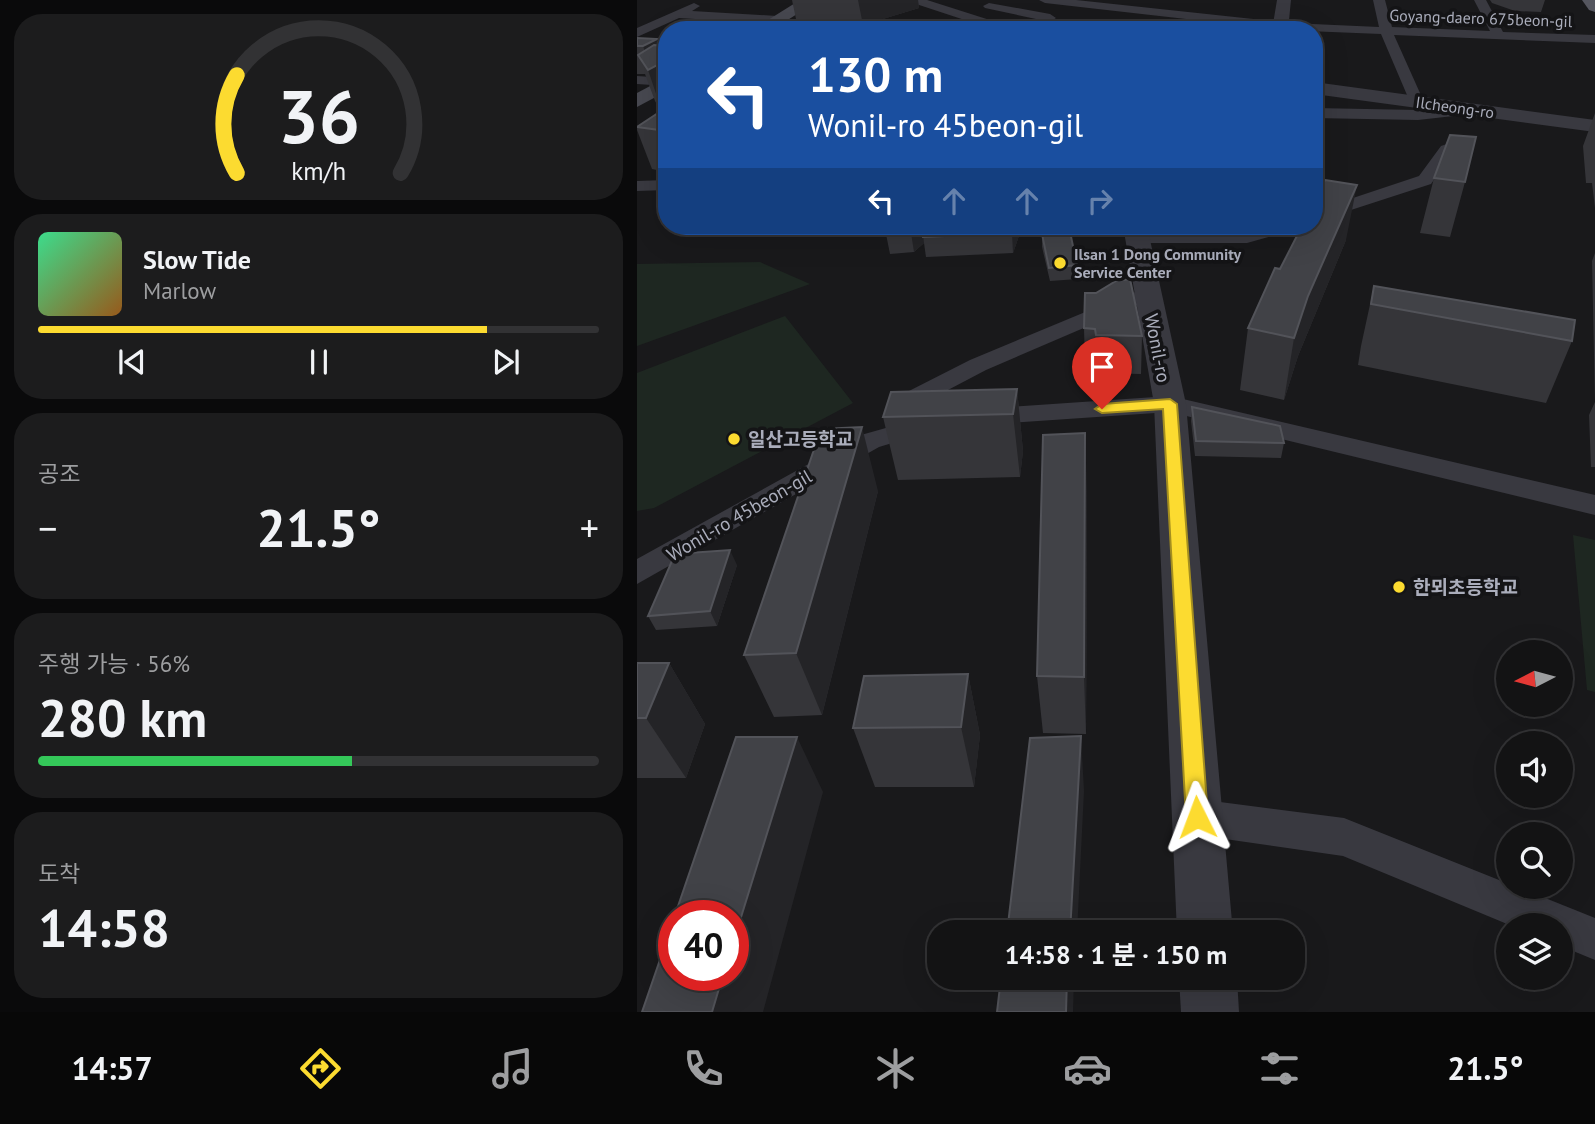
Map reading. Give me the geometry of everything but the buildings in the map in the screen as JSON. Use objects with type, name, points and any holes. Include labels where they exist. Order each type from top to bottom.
[{"type":"main road","points":[[777,20],[811,0]]},
{"type":"main road","points":[[1590,0],[1595,7]]},
{"type":"main road","points":[[637,101],[658,88]]},
{"type":"street","points":[[662,21],[706,0]]},
{"type":"street","points":[[911,0],[982,21]]},
{"type":"street","points":[[1045,0],[1224,21]]},
{"type":"street","points":[[1282,21],[1284,0]]},
{"type":"street","points":[[1379,0],[1387,33],[1417,102]]},
{"type":"street","points":[[1480,0],[1499,36]]},
{"type":"street","points":[[1047,21],[1069,2]]},
{"type":"street","points":[[989,6],[1050,18]]},
{"type":"street","points":[[677,14],[777,20]]},
{"type":"street","points":[[637,33],[658,23]]},
{"type":"street","name":"Goyang-daero 675beon-gil","points":[[1323,30],[1595,39]]},
{"type":"street","points":[[637,80],[658,82]]},
{"type":"street","name":"Ilcheong-ro","points":[[1323,89],[1595,126]]},
{"type":"street","points":[[1323,113],[1418,115],[1475,110]]},
{"type":"street","points":[[1323,214],[1425,180],[1447,149]]},
{"type":"street","points":[[637,186],[658,185]]},
{"type":"street","name":"Wonil-ro","points":[[1138,235],[1170,404],[1204,920]]},
{"type":"street","points":[[1210,235],[1254,235]]},
{"type":"street","points":[[907,429],[916,397],[978,365],[1138,297],[1148,296]]},
{"type":"street","name":"Wonil-ro 45beon-gil","points":[[637,573],[870,440],[936,421],[1170,404],[1595,505]]},
{"type":"street","points":[[1197,817],[1345,836],[1595,939]]},
{"type":"street","points":[[1209,990],[1210,1012]]},
{"type":"shaded area","points":[[760,262],[810,284],[637,346],[637,264]]},
{"type":"shaded area","points":[[785,316],[853,403],[654,508],[637,511],[637,373]]},
{"type":"shaded area","points":[[1573,535],[1595,540],[1595,692],[1587,690]]},
{"type":"place","name":"Ilsan 1 Dong Community Service Center","points":[[1060,263]]},
{"type":"place","name":"일산고등학교","points":[[734,439]]},
{"type":"place","name":"한뫼초등학교","points":[[1399,587]]},
{"type":"route","points":[[1102,409],[1170,404],[1197,817]]}]
